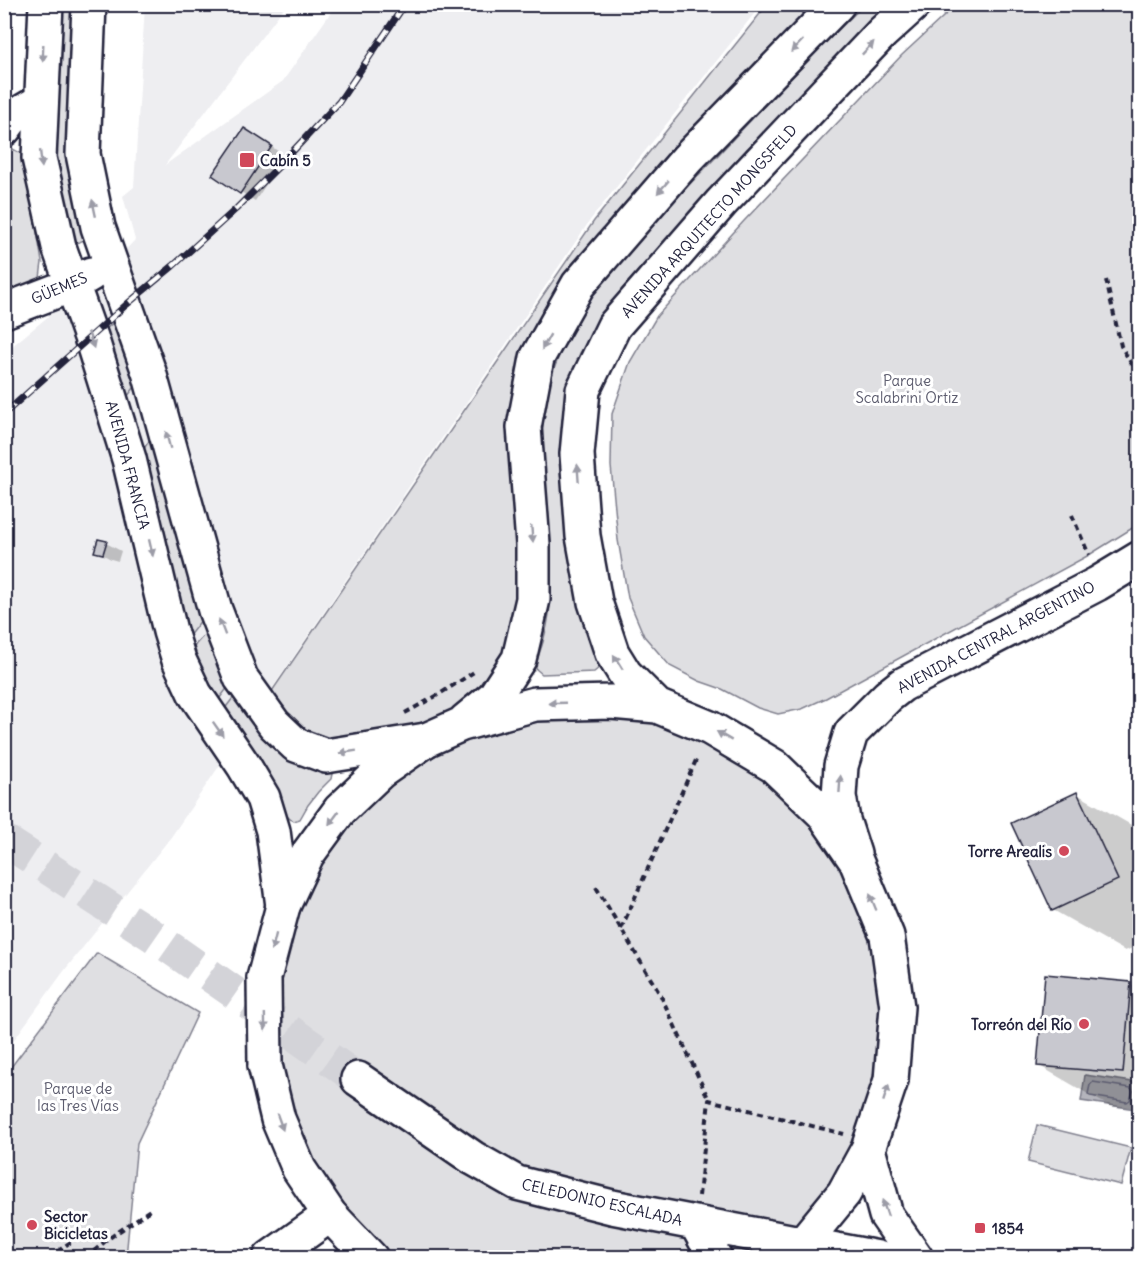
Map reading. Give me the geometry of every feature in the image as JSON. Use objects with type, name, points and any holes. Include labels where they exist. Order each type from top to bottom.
[{"type":"main road","name":"AVENIDA FRANCIA","points":[[46,4],[39,158],[59,247],[91,337],[129,459],[179,660],[195,694],[263,798],[273,831],[283,906]]},
{"type":"main road","points":[[89,4],[83,154],[98,227],[153,387],[215,610],[242,678],[274,724],[296,745],[326,756],[426,740]]},
{"type":"main road","points":[[462,724],[494,697],[519,659],[533,599],[533,544],[524,427],[537,358],[585,276],[687,159],[838,4]]},
{"type":"main road","name":"AVENIDA ARQUITECTO MONGSFELD","points":[[657,706],[626,674],[612,652],[595,602],[583,536],[577,454],[583,390],[614,326],[721,203],[882,33],[914,4]]},
{"type":"main road","points":[[4,129],[12,118],[41,101]]},
{"type":"main road","name":"GÜEMES","points":[[4,311],[72,285],[112,264]]},
{"type":"main road","name":"AVENIDA CENTRAL ARGENTINO","points":[[856,861],[843,820],[839,796],[841,766],[851,732],[902,685],[1097,584],[1140,558]]},
{"type":"main road","points":[[371,1257],[330,1215],[299,1169],[278,1119],[265,1065],[264,978],[283,906],[307,855],[340,810],[380,772],[426,740],[462,724],[535,704],[610,702],[657,706],[710,728],[774,766],[823,813],[856,861],[887,936],[897,1007],[891,1080],[870,1145],[844,1193],[795,1250]]},
{"type":"main road","name":"CELEDONIO ESCALADA","points":[[358,1079],[472,1158],[516,1183],[612,1207],[696,1222],[795,1250],[878,1257]]},
{"type":"main road","points":[[870,1145],[886,1215],[916,1257]]},
{"type":"main road","points":[[270,1257],[330,1215]]},
{"type":"main road","points":[[696,1222],[715,1257]]},
{"type":"path","points":[[1106,280],[1121,346],[1131,363],[1140,370]]},
{"type":"path","points":[[1072,514],[1089,555]]},
{"type":"path","points":[[402,715],[466,678],[482,665]]},
{"type":"path","points":[[621,929],[697,758]]},
{"type":"path","points":[[596,887],[661,996],[708,1100],[696,1222]]},
{"type":"path","points":[[708,1100],[870,1145]]},
{"type":"path","points":[[86,1257],[150,1210]]},
{"type":"path","points":[[49,1257],[69,1243],[70,1251],[63,1257]]},
{"type":"shaded area","points":[[145,5],[286,5],[165,165],[283,81],[336,5],[761,5],[591,219],[171,837],[64,971],[5,1052],[5,352],[112,264],[135,240],[123,196],[134,187]]},
{"type":"green space","points":[[64,5],[78,5],[87,231],[84,240],[77,243],[70,240],[55,140]]},
{"type":"green space","points":[[767,5],[812,5],[676,146],[565,277],[522,354],[508,425],[518,597],[506,651],[483,687],[451,712],[422,726],[328,740],[305,732],[270,694],[594,221]]},
{"type":"green space","points":[[864,5],[888,5],[746,150],[622,289],[580,353],[569,385],[562,424],[563,473],[577,597],[599,661],[599,668],[594,672],[542,674],[536,669],[536,665],[548,618],[551,579],[542,469],[542,432],[547,395],[557,360],[573,327],[593,295],[641,235],[808,60]]},
{"type":"green space","name":"Parque Scalabrini Ortiz","points":[[956,5],[1139,5],[1139,524],[1089,555],[826,698],[802,709],[778,714],[758,708],[670,666],[644,636],[628,598],[618,540],[611,466],[612,414],[630,362],[657,316],[902,55]]},
{"type":"green space","points":[[11,148],[20,153],[26,165],[42,262],[40,278],[35,285],[5,299],[4,150]]},
{"type":"green space","points":[[116,320],[138,383],[127,397],[106,334],[106,329]]},
{"type":"green space","points":[[151,438],[202,619],[185,641],[141,453]]},
{"type":"green space","points":[[206,633],[209,635],[229,686],[216,703],[191,652]]},
{"type":"green space","points":[[236,697],[329,769],[332,774],[331,779],[318,792],[300,819],[294,821],[286,815],[276,792],[223,711]]},
{"type":"green space","points":[[657,706],[823,813],[897,1007],[868,1149],[786,1258],[371,1258],[299,1169],[264,978],[307,855],[462,724]]},
{"type":"green space","name":"Parque de las Tres Vías","points":[[97,953],[198,1013],[137,1143],[126,1257],[5,1257],[5,1075]]},
{"type":"green space","points":[[1037,1125],[1131,1148],[1121,1185],[1028,1162]]},
{"type":"water","points":[[1085,1075],[1139,1083],[1135,1109],[1081,1101]]},
{"type":"building","name":"Cabín 5","points":[[244,128],[272,146],[240,194],[212,175]]},
{"type":"building","points":[[98,539],[107,541],[103,554],[94,552]]},
{"type":"building","points":[[1140,688],[1140,705],[1135,690]]},
{"type":"building","name":"Torre Arealis","points":[[1077,792],[1118,880],[1052,911],[1011,823]]},
{"type":"building","name":"Torreón del Río","points":[[1045,974],[1131,982],[1123,1073],[1037,1066]]},
{"type":"tunnel","points":[[4,840],[152,935],[358,1079]]},
{"type":"railway","points":[[4,414],[173,266],[277,168],[339,102],[405,4]]},
{"type":"place","name":"Cabín 5","points":[[247,160]]},
{"type":"place","name":"Torre Arealis","points":[[1064,851]]},
{"type":"place","name":"Torreón del Río","points":[[1084,1024]]},
{"type":"place","name":"Sector Bicicletas","points":[[32,1225]]},
{"type":"place","name":"1854","points":[[980,1228]]}]
